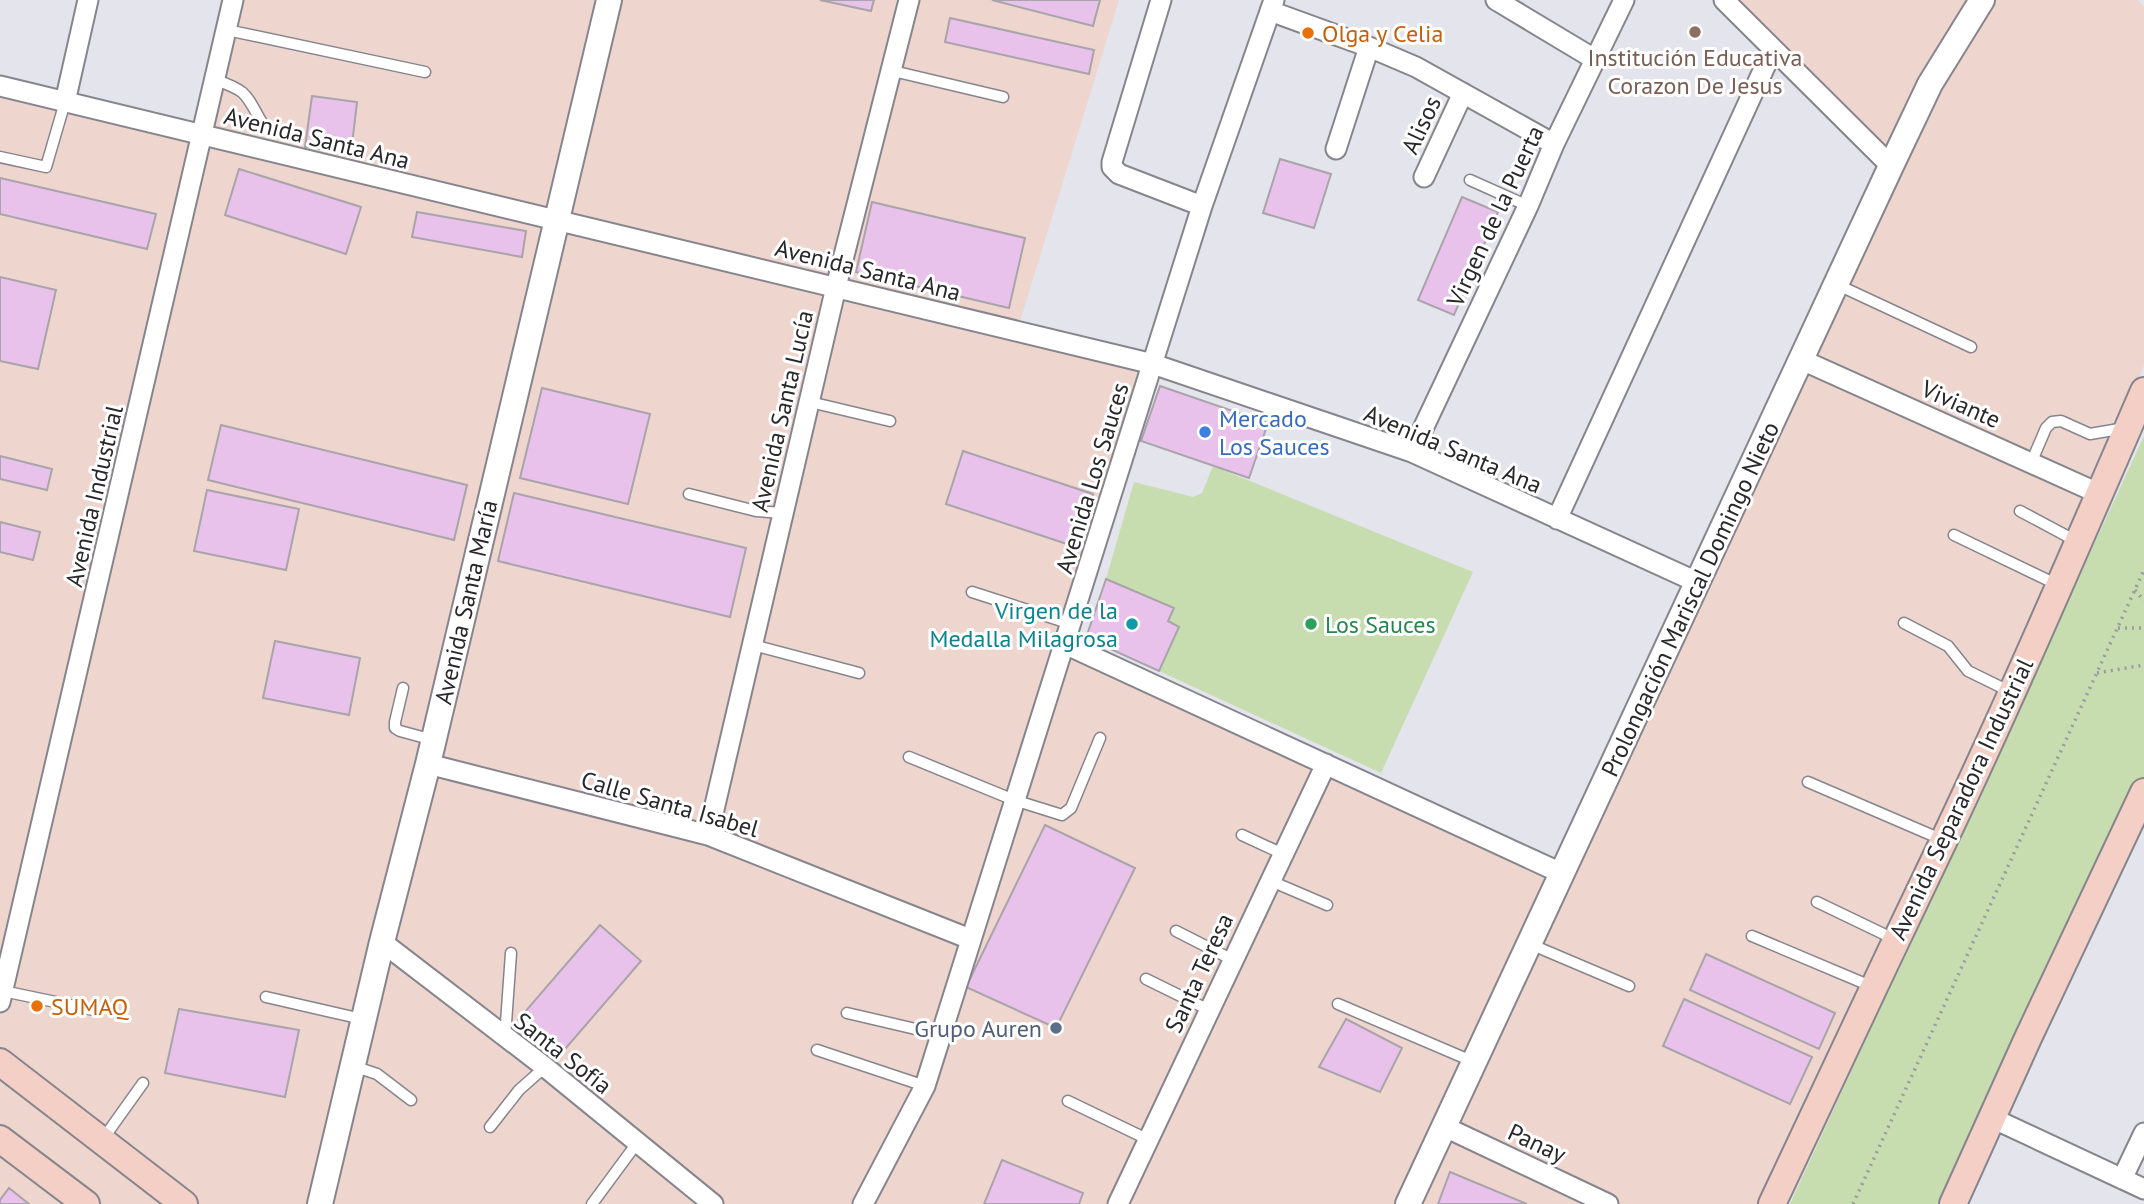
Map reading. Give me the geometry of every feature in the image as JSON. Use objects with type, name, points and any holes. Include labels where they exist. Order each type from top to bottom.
[{"type":"main road","name":"Avenida Separadora Industrial","points":[[1772,1204],[1944,840],[2144,391]]},
{"type":"main road","points":[[1954,1204],[2144,792]]},
{"type":"main road","points":[[0,1062],[184,1204]]},
{"type":"main road","points":[[0,1139],[86,1204]]},
{"type":"street","points":[[65,102],[88,0]]},
{"type":"street","name":"Avenida Industrial","points":[[1,996],[233,0]]},
{"type":"street","name":"Avenida Santa María","points":[[320,1204],[609,0]]},
{"type":"street","name":"Avenida Santa Lucía","points":[[708,835],[836,287],[909,0]]},
{"type":"street","points":[[1161,0],[1112,167],[1119,174],[1202,206]]},
{"type":"street","points":[[1496,0],[1596,60]]},
{"type":"street","name":"Virgen de la Puerta","points":[[1412,453],[1528,206],[1554,144],[1624,0]]},
{"type":"street","points":[[1724,0],[1891,166]]},
{"type":"street","name":"Prolongación Mariscal Domingo Nieto","points":[[1408,1204],[1930,84],[1982,0]]},
{"type":"street","points":[[1272,6],[1416,67],[1554,144]]},
{"type":"street","name":"Avenida Los Sauces","points":[[863,1204],[925,1086],[1202,206],[1272,6]]},
{"type":"street","points":[[1336,149],[1369,47]]},
{"type":"street","points":[[1557,519],[1773,49]]},
{"type":"street","name":"Avenida Santa Ana","points":[[0,86],[555,222],[1153,364],[1412,453],[1699,583]]},
{"type":"street","name":"Alisos","points":[[1424,177],[1463,93]]},
{"type":"street","name":"Viviante","points":[[1802,360],[2100,494]]},
{"type":"street","points":[[1065,644],[1562,873]]},
{"type":"street","name":"Calle Santa Isabel","points":[[430,752],[708,835],[970,939]]},
{"type":"street","name":"Santa Teresa","points":[[1118,1204],[1326,764]]},
{"type":"street","name":"Santa Sofía","points":[[382,942],[545,1067],[713,1204]]},
{"type":"street","points":[[1992,1118],[2144,1189]]},
{"type":"street","name":"Panay","points":[[1445,1127],[1608,1204]]},
{"type":"street","points":[[2122,1179],[2144,1133]]},
{"type":"lane","points":[[227,30],[425,72]]},
{"type":"lane","points":[[893,71],[1003,97]]},
{"type":"lane","points":[[216,80],[239,88],[261,121]]},
{"type":"lane","points":[[0,158],[46,167],[65,102]]},
{"type":"lane","points":[[1470,180],[1528,206]]},
{"type":"lane","points":[[1837,285],[1970,347]]},
{"type":"lane","points":[[810,402],[890,421]]},
{"type":"lane","points":[[2031,463],[2046,428],[2052,422],[2061,421],[2090,434],[2129,427]]},
{"type":"lane","points":[[689,494],[756,511],[783,513]]},
{"type":"lane","points":[[2020,511],[2078,542]]},
{"type":"lane","points":[[1954,535],[2058,586]]},
{"type":"lane","points":[[972,592],[1072,624]]},
{"type":"lane","points":[[1904,623],[1948,646],[1968,671],[2011,692]]},
{"type":"lane","points":[[753,645],[859,673]]},
{"type":"lane","points":[[402,688],[396,728],[430,752]]},
{"type":"lane","points":[[909,757],[1014,800],[1062,815],[1071,808],[1100,738]]},
{"type":"lane","points":[[1808,782],[1944,840]]},
{"type":"lane","points":[[1242,835],[1283,854]]},
{"type":"lane","points":[[1271,881],[1327,905]]},
{"type":"lane","points":[[1817,902],[1895,940]]},
{"type":"lane","points":[[1176,931],[1233,960]]},
{"type":"lane","points":[[1752,936],[1873,987]]},
{"type":"lane","points":[[1529,943],[1629,986]]},
{"type":"lane","points":[[505,1037],[511,953]]},
{"type":"lane","points":[[1146,979],[1209,1010]]},
{"type":"lane","points":[[1,996],[94,1010]]},
{"type":"lane","points":[[266,998],[363,1019]]},
{"type":"lane","points":[[1338,1004],[1475,1062]]},
{"type":"lane","points":[[847,1013],[941,1035]]},
{"type":"lane","points":[[817,1050],[925,1086]]},
{"type":"lane","points":[[352,1066],[377,1074],[411,1100]]},
{"type":"lane","points":[[490,1127],[519,1090],[545,1067]]},
{"type":"lane","points":[[103,1139],[143,1083]]},
{"type":"lane","points":[[1068,1101],[1147,1139]]},
{"type":"lane","points":[[593,1204],[637,1143]]},
{"type":"path","points":[[1853,1204],[2144,570]]},
{"type":"path","points":[[2135,590],[2144,601]]},
{"type":"path","points":[[2118,628],[2144,629]]},
{"type":"path","points":[[2097,673],[2144,665]]},
{"type":"shaded area","points":[[242,0],[1119,0],[1020,321],[1140,369],[1060,632],[1542,871],[1568,863],[1899,166],[1740,0],[2138,0],[2144,7],[2144,365],[2108,453],[1762,1204],[0,1204],[0,97],[208,147]]},
{"type":"green space","points":[[2144,436],[2144,780],[1951,1204],[1790,1204]]},
{"type":"green space","name":"Los Sauces","points":[[1213,466],[1473,572],[1381,773],[1159,671],[1179,628],[1168,621],[1174,608],[1106,579],[1134,482],[1193,497],[1202,493]]},
{"type":"building","points":[[820,0],[874,0],[871,11]]},
{"type":"building","points":[[992,0],[1100,0],[1093,26]]},
{"type":"building","points":[[950,18],[1094,50],[1089,74],[945,42]]},
{"type":"building","points":[[312,96],[357,102],[351,153],[305,147]]},
{"type":"building","points":[[1280,159],[1331,174],[1314,228],[1263,213]]},
{"type":"building","points":[[239,169],[361,207],[346,254],[225,215]]},
{"type":"building","points":[[0,178],[156,214],[147,249],[0,214]]},
{"type":"building","points":[[1462,197],[1498,212],[1454,315],[1418,300]]},
{"type":"building","points":[[872,202],[1025,238],[1009,308],[856,272]]},
{"type":"building","points":[[417,212],[526,231],[522,257],[412,237]]},
{"type":"building","points":[[0,277],[56,290],[38,369],[0,361]]},
{"type":"building","name":"Mercado Los Sauces","points":[[1160,386],[1268,423],[1249,478],[1141,441]]},
{"type":"building","points":[[542,388],[650,414],[628,504],[520,478]]},
{"type":"building","points":[[221,425],[467,485],[454,540],[208,480]]},
{"type":"building","points":[[963,451],[1093,494],[1076,547],[946,504]]},
{"type":"building","points":[[0,456],[52,469],[47,490],[0,479]]},
{"type":"building","points":[[207,490],[299,509],[286,570],[194,551]]},
{"type":"building","points":[[514,493],[746,548],[730,617],[498,561]]},
{"type":"building","points":[[0,522],[40,532],[33,560],[0,552]]},
{"type":"building","name":"Virgen de la Medalla Milagrosa","points":[[1106,579],[1174,608],[1168,621],[1179,627],[1159,671],[1086,638]]},
{"type":"building","points":[[275,641],[360,658],[349,715],[263,698]]},
{"type":"building","points":[[1045,825],[1135,868],[1056,1028],[966,987]]},
{"type":"building","points":[[600,925],[641,961],[559,1056],[518,1020]]},
{"type":"building","points":[[1706,954],[1835,1013],[1819,1049],[1690,990]]},
{"type":"building","points":[[1684,999],[1812,1057],[1790,1104],[1663,1046]]},
{"type":"building","points":[[179,1009],[299,1030],[285,1097],[165,1073]]},
{"type":"building","points":[[1346,1019],[1402,1048],[1380,1092],[1319,1067]]},
{"type":"building","points":[[1002,1160],[1083,1193],[1079,1204],[984,1204]]},
{"type":"building","points":[[1450,1172],[1527,1204],[1438,1204]]},
{"type":"building","points":[[9,1188],[29,1204],[0,1204]]},
{"type":"place","name":"Institución Educativa Corazon De Jesus","points":[[1695,32]]},
{"type":"place","name":"Olga y Celia","points":[[1308,33]]},
{"type":"place","name":"Mercado Los Sauces","points":[[1205,432]]},
{"type":"place","name":"Virgen de la Medalla Milagrosa","points":[[1132,624]]},
{"type":"place","name":"Los Sauces","points":[[1311,624]]},
{"type":"place","name":"SUMAQ","points":[[37,1006]]},
{"type":"place","name":"Grupo Auren","points":[[1056,1028]]}]
